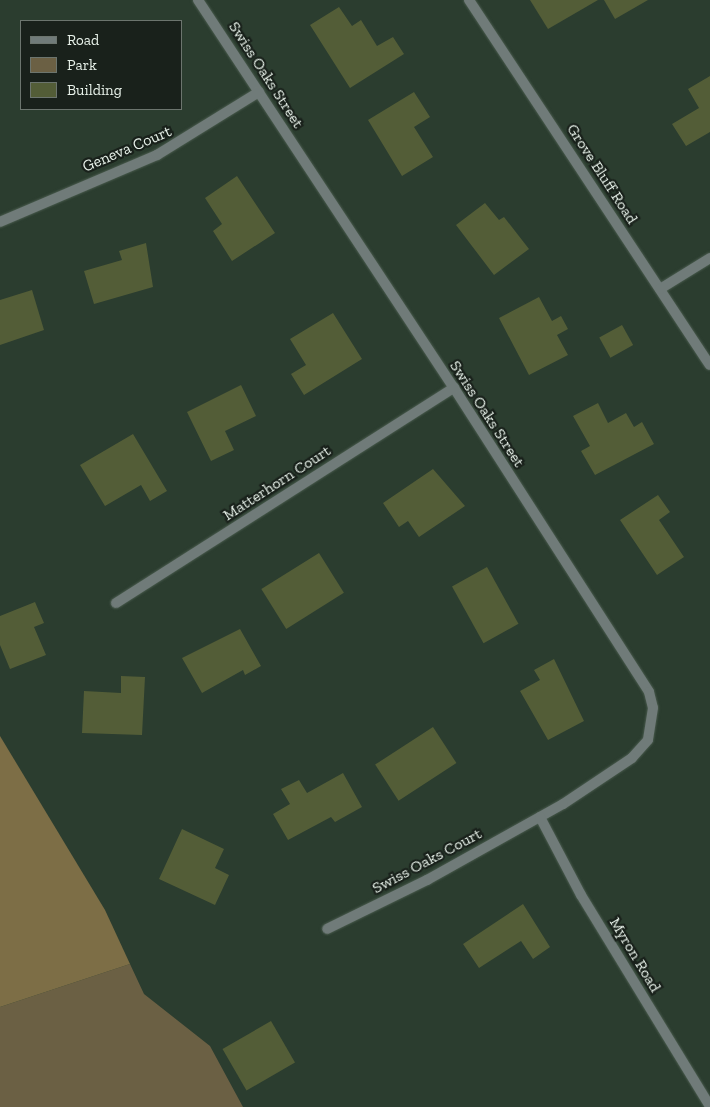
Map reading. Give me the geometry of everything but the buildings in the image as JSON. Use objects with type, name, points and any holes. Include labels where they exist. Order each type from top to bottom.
[{"type":"street","name":"Swiss Oaks Street","points":[[198,0],[454,388],[649,692],[653,708],[648,740],[638,753],[540,816]]},
{"type":"street","name":"Grove Bluff Road","points":[[470,0],[710,365]]},
{"type":"street","name":"Geneva Court","points":[[0,222],[157,155],[259,92]]},
{"type":"street","points":[[660,289],[710,258]]},
{"type":"street","name":"Matterhorn Court","points":[[116,603],[454,388]]},
{"type":"street","name":"Swiss Oaks Court","points":[[327,929],[427,880],[540,816]]},
{"type":"street","name":"Myron Road","points":[[540,816],[582,895],[710,1106]]},
{"type":"green space","points":[[130,964],[144,994],[210,1046],[243,1107],[0,1107],[0,1007]]},
{"type":"shaded area","points":[[0,736],[105,910],[130,964],[0,1007]]}]
